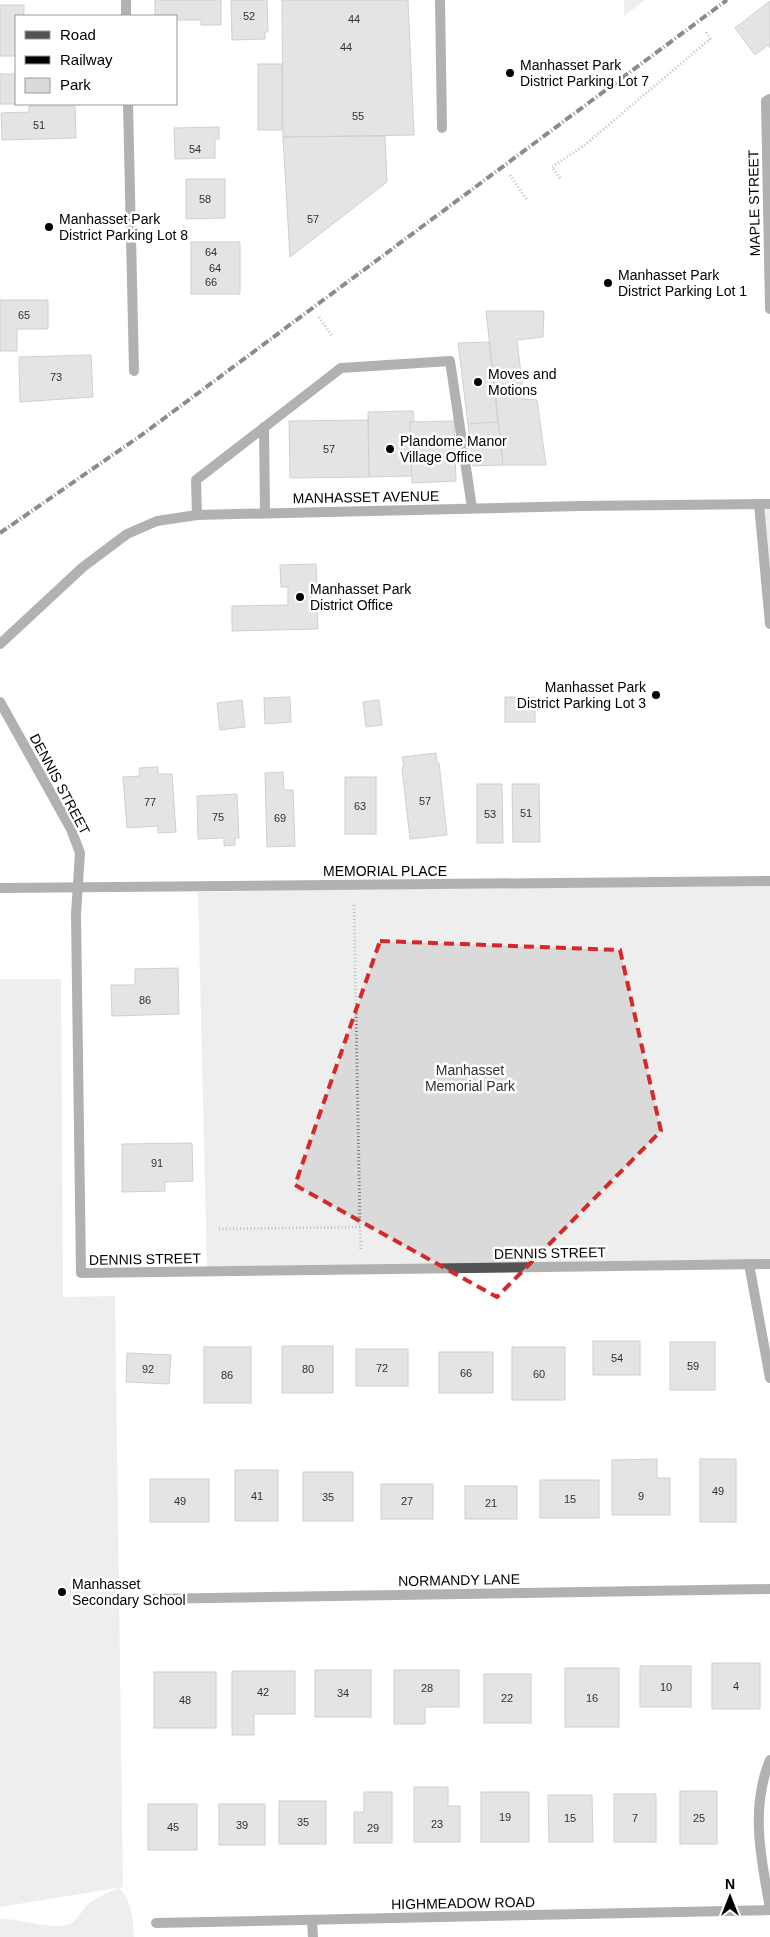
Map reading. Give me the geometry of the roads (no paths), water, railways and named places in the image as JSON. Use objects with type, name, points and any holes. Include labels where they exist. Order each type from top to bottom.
[{"type":"street","points":[[126,0],[126,15]]},
{"type":"street","points":[[440,0],[442,128]]},
{"type":"street","name":"MAPLE STREET","points":[[770,99],[766,101],[770,309]]},
{"type":"street","points":[[128,105],[134,371]]},
{"type":"street","points":[[197,515],[196,480],[341,368],[450,361],[472,508]]},
{"type":"street","points":[[264,427],[264,513]]},
{"type":"street","points":[[765,504],[770,624]]},
{"type":"street","name":"MANHASSET AVENUE","points":[[2,642],[83,567],[127,534],[157,521],[197,515],[264,513],[765,504]]},
{"type":"street","name":"DENNIS STREET","points":[[1,706],[71,829],[80,853],[76,914],[81,1273],[770,1264]]},
{"type":"street","name":"MEMORIAL PLACE","points":[[0,888],[770,881]]},
{"type":"street","points":[[748,1264],[770,1378]]},
{"type":"street","name":"NORMANDY LANE","points":[[149,1599],[770,1589]]},
{"type":"street","points":[[770,1760],[762,1785],[758,1832],[770,1909]]},
{"type":"street","name":"HIGHMEADOW ROAD","points":[[156,1923],[770,1909]]},
{"type":"street","points":[[312,1920],[313,1937]]},
{"type":"railway","points":[[0,533],[143,434],[727,0]]},
{"type":"place","name":"Manhasset Park District Parking Lot 7","points":[[510,73]]},
{"type":"place","name":"Manhasset Park District Parking Lot 8","points":[[49,227]]},
{"type":"place","name":"Manhasset Park District Parking Lot 1","points":[[608,283]]},
{"type":"place","name":"Moves and Motions","points":[[478,382]]},
{"type":"place","name":"Plandome Manor Village Office","points":[[390,449]]},
{"type":"place","name":"Manhasset Park District Office","points":[[300,597]]},
{"type":"place","name":"Manhasset Park District Parking Lot 3","points":[[656,695]]},
{"type":"place","name":"Manhasset Secondary School","points":[[62,1592]]},
{"type":"park label","name":"Manhasset Memorial Park","points":[[470,1078]]}]
